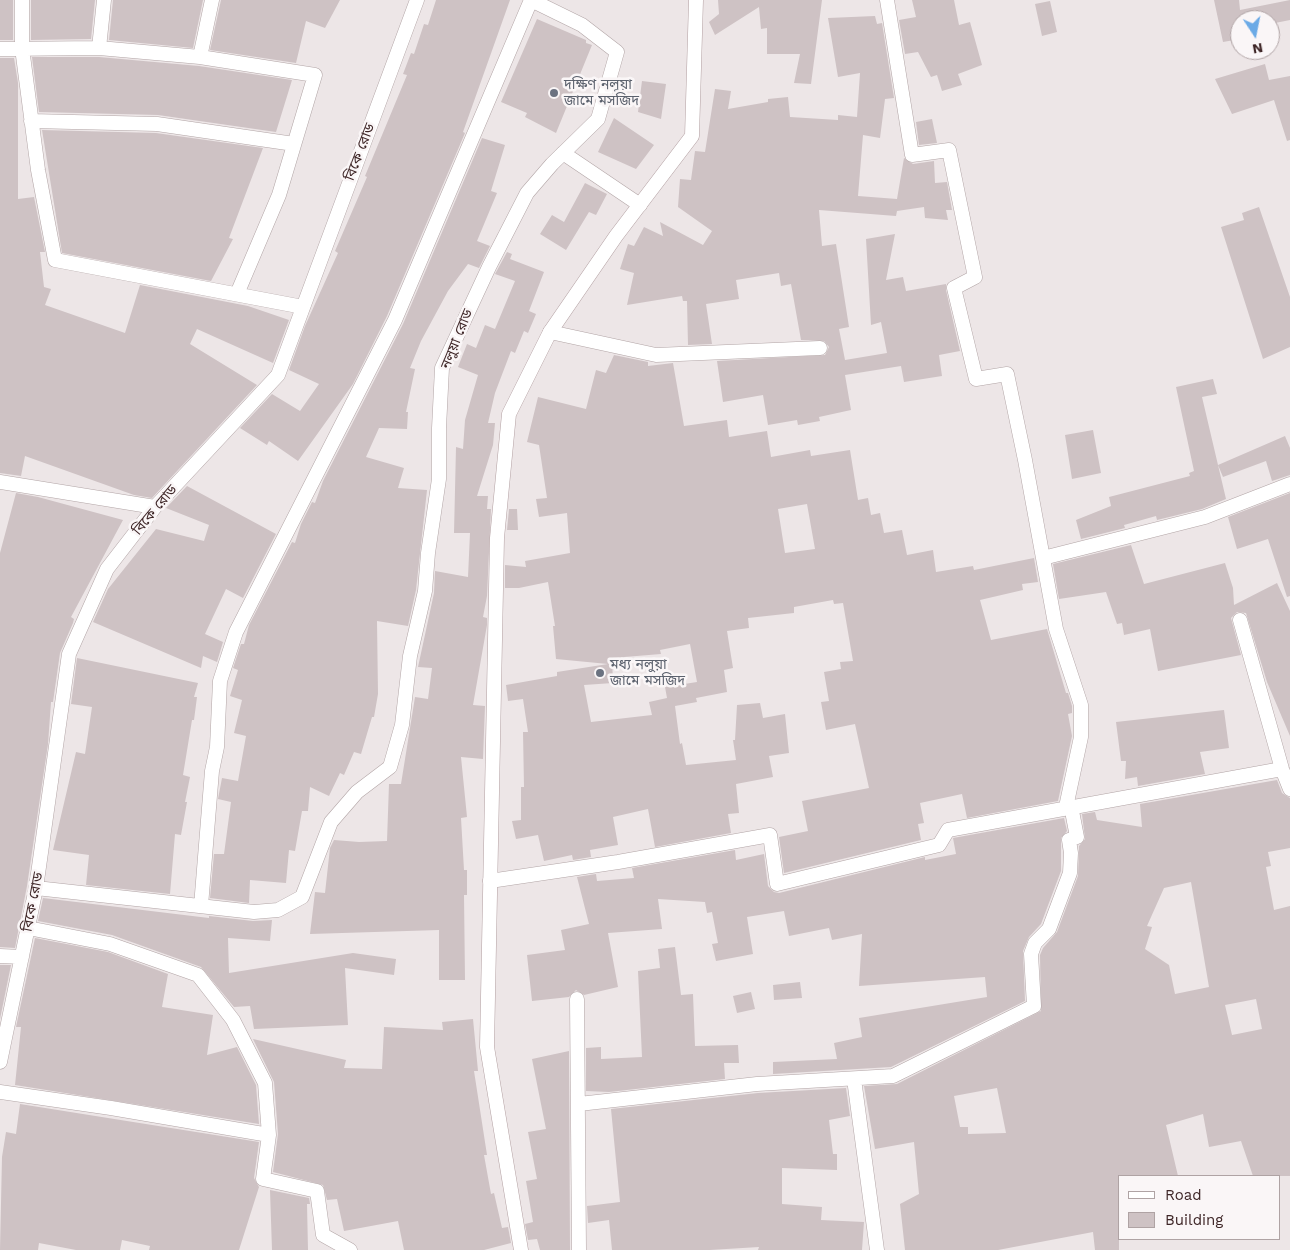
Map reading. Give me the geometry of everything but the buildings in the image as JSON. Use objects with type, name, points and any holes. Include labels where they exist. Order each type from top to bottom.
[{"type":"street","points":[[22,0],[22,48],[31,121],[55,260],[303,307]]},
{"type":"street","points":[[100,48],[104,0]]},
{"type":"street","points":[[200,57],[212,0]]},
{"type":"street","name":"বিকে রোড","points":[[0,1062],[36,888],[69,654],[107,569],[155,507],[278,375],[418,0]]},
{"type":"street","points":[[36,888],[201,906],[212,770],[217,747],[220,681],[236,632],[394,320],[531,0]]},
{"type":"street","name":"নলুয়া রোড","points":[[201,906],[254,912],[278,910],[302,897],[331,822],[357,792],[390,767],[402,725],[410,656],[425,591],[428,553],[439,479],[442,368],[488,267],[528,192],[563,153],[598,119],[617,52],[582,25],[531,0]]},
{"type":"street","points":[[521,1250],[487,1048],[497,538],[509,414],[550,332],[640,205],[692,136],[696,0]]},
{"type":"street","points":[[579,1104],[757,1084],[893,1076],[1034,1006],[1031,954],[1035,943],[1049,928],[1070,873],[1071,853],[1068,840],[1077,837],[1068,806],[1081,737],[1081,705],[1056,629],[1044,558],[1007,374],[976,380],[954,288],[975,277],[949,150],[912,155],[887,0]]},
{"type":"street","points":[[0,49],[100,48],[200,57],[315,76],[279,195],[237,294]]},
{"type":"street","points":[[31,121],[157,124],[294,144]]},
{"type":"street","points":[[563,153],[640,205]]},
{"type":"street","points":[[550,332],[656,355],[820,348]]},
{"type":"street","points":[[0,482],[155,507]]},
{"type":"street","points":[[1044,558],[1205,517],[1290,484]]},
{"type":"street","points":[[1240,620],[1282,769],[1289,785]]},
{"type":"street","points":[[490,881],[618,862],[770,835],[777,884],[939,846],[948,830],[1068,806],[1282,769]]},
{"type":"street","points":[[28,928],[110,944],[198,975],[232,1020],[266,1083],[269,1135],[263,1179],[317,1191],[323,1235],[350,1250]]},
{"type":"street","points":[[0,956],[22,958]]},
{"type":"street","points":[[577,999],[579,1250]]},
{"type":"street","points":[[854,1079],[877,1250]]},
{"type":"street","points":[[0,1092],[111,1108],[269,1135]]},
{"type":"place","name":"দক্ষিণ নলুয়া জামে মসজিদ","points":[[554,93]]},
{"type":"place","name":"মধ্য নলুয়া জামে মসজিদ","points":[[600,673]]}]
